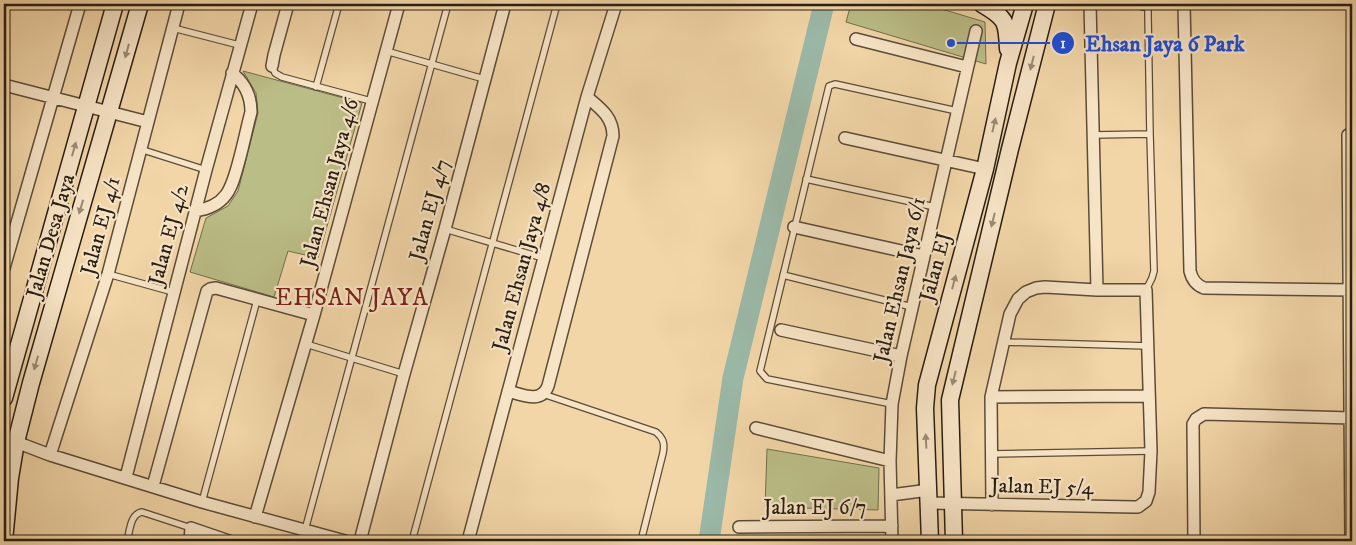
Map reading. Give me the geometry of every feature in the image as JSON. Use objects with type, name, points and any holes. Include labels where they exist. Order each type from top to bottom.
[{"type":"main road","name":"Jalan Desa Jaya","points":[[4,398],[115,4]]},
{"type":"main road","name":"Jalan Desa Jaya","points":[[4,541],[10,478],[16,442],[31,383],[110,114],[140,4]]},
{"type":"main road","points":[[982,4],[999,15],[1008,28],[1008,64]]},
{"type":"main road","points":[[1019,5],[1046,10]]},
{"type":"main road","name":"Jalan EJ","points":[[930,541],[925,398],[984,168],[1008,64],[1019,5]]},
{"type":"main road","name":"Jalan EJ","points":[[954,541],[950,400],[1046,10]]},
{"type":"street","points":[[4,268],[80,4]]},
{"type":"street","name":"Jalan EJ 4/1","points":[[50,455],[108,274],[179,4]]},
{"type":"street","name":"Jalan EJ 4/2","points":[[126,478],[173,292],[239,45],[252,4]]},
{"type":"street","points":[[272,66],[288,4]]},
{"type":"street","name":"Jalan Ehsan Jaya 4/6","points":[[255,517],[314,316],[358,156],[371,101],[399,4]]},
{"type":"street","name":"Jalan EJ 4/7","points":[[360,541],[404,374],[446,229],[505,4]]},
{"type":"street","name":"Jalan Ehsan Jaya 4/8","points":[[468,541],[587,97],[616,4]]},
{"type":"street","points":[[1090,4],[1097,290]]},
{"type":"street","points":[[1184,4],[1191,277],[1198,286],[1204,288],[1351,290]]},
{"type":"street","name":"Jalan Ehsan Jaya 6/1","points":[[892,541],[890,461],[892,404],[912,306],[976,31]]},
{"type":"street","points":[[856,39],[967,67]]},
{"type":"street","points":[[195,211],[212,207],[221,201],[233,183],[251,112],[251,104],[247,90],[232,73]]},
{"type":"street","points":[[4,85],[110,114],[148,122]]},
{"type":"street","points":[[508,391],[534,397],[543,394],[548,386],[613,136],[613,128],[608,116],[587,97]]},
{"type":"street","points":[[1348,135],[1351,290],[1351,541]]},
{"type":"street","points":[[845,138],[984,168]]},
{"type":"street","points":[[794,227],[924,256]]},
{"type":"street","points":[[153,486],[210,288],[216,288],[314,316]]},
{"type":"street","points":[[992,505],[991,398],[1013,307],[1026,292],[1036,288],[1146,290],[1151,451]]},
{"type":"street","points":[[781,330],[901,356]]},
{"type":"street","points":[[991,398],[1149,396]]},
{"type":"street","points":[[1194,541],[1193,424],[1199,416],[1204,414],[1351,418]]},
{"type":"street","points":[[756,428],[890,461]]},
{"type":"street","points":[[16,442],[50,455],[202,502],[345,541]]},
{"type":"street","name":"Jalan EJ 5/4","points":[[891,495],[929,497],[954,504],[1129,507],[1143,504],[1148,497],[1151,451]]},
{"type":"street","name":"Jalan EJ 6/7","points":[[739,527],[892,526]]},
{"type":"street","points":[[190,541],[191,528],[229,541]]},
{"type":"lane","points":[[316,87],[339,4]]},
{"type":"lane","points":[[305,530],[448,4]]},
{"type":"lane","points":[[412,541],[558,4]]},
{"type":"lane","points":[[1143,4],[1147,7],[1148,14],[1154,271],[1146,290]]},
{"type":"lane","points":[[173,28],[239,45]]},
{"type":"lane","points":[[386,51],[484,79]]},
{"type":"lane","points":[[272,66],[275,73],[282,77],[371,101]]},
{"type":"lane","points":[[892,404],[768,379],[760,371],[828,88],[831,84],[957,111]]},
{"type":"lane","points":[[1092,135],[1150,134]]},
{"type":"lane","points":[[140,149],[206,170]]},
{"type":"lane","points":[[806,179],[935,207]]},
{"type":"lane","points":[[446,229],[543,258]]},
{"type":"lane","points":[[108,274],[173,292]]},
{"type":"lane","points":[[783,275],[912,306]]},
{"type":"lane","points":[[202,502],[257,300]]},
{"type":"lane","points":[[1003,342],[1149,346]]},
{"type":"lane","points":[[306,344],[404,374]]},
{"type":"lane","points":[[543,394],[656,432],[661,436],[664,442],[663,452],[642,541]]},
{"type":"lane","points":[[991,454],[1151,451]]},
{"type":"lane","points":[[127,541],[133,518],[142,512],[191,528]]},
{"type":"green space","points":[[851,4],[925,4],[985,22],[986,64],[846,22]]},
{"type":"green space","points":[[243,71],[362,103],[318,258],[288,251],[274,297],[190,272],[206,218],[228,206],[238,191],[258,113],[256,93]]},
{"type":"green space","points":[[767,449],[879,468],[878,510],[765,507]]},
{"type":"waterway","points":[[709,541],[733,378],[824,4]]},
{"type":"place","name":"Ehsan Jaya 6 Park","points":[[951,43]]},
{"type":"district","name":"EHSAN JAYA","points":[[352,298]]}]
